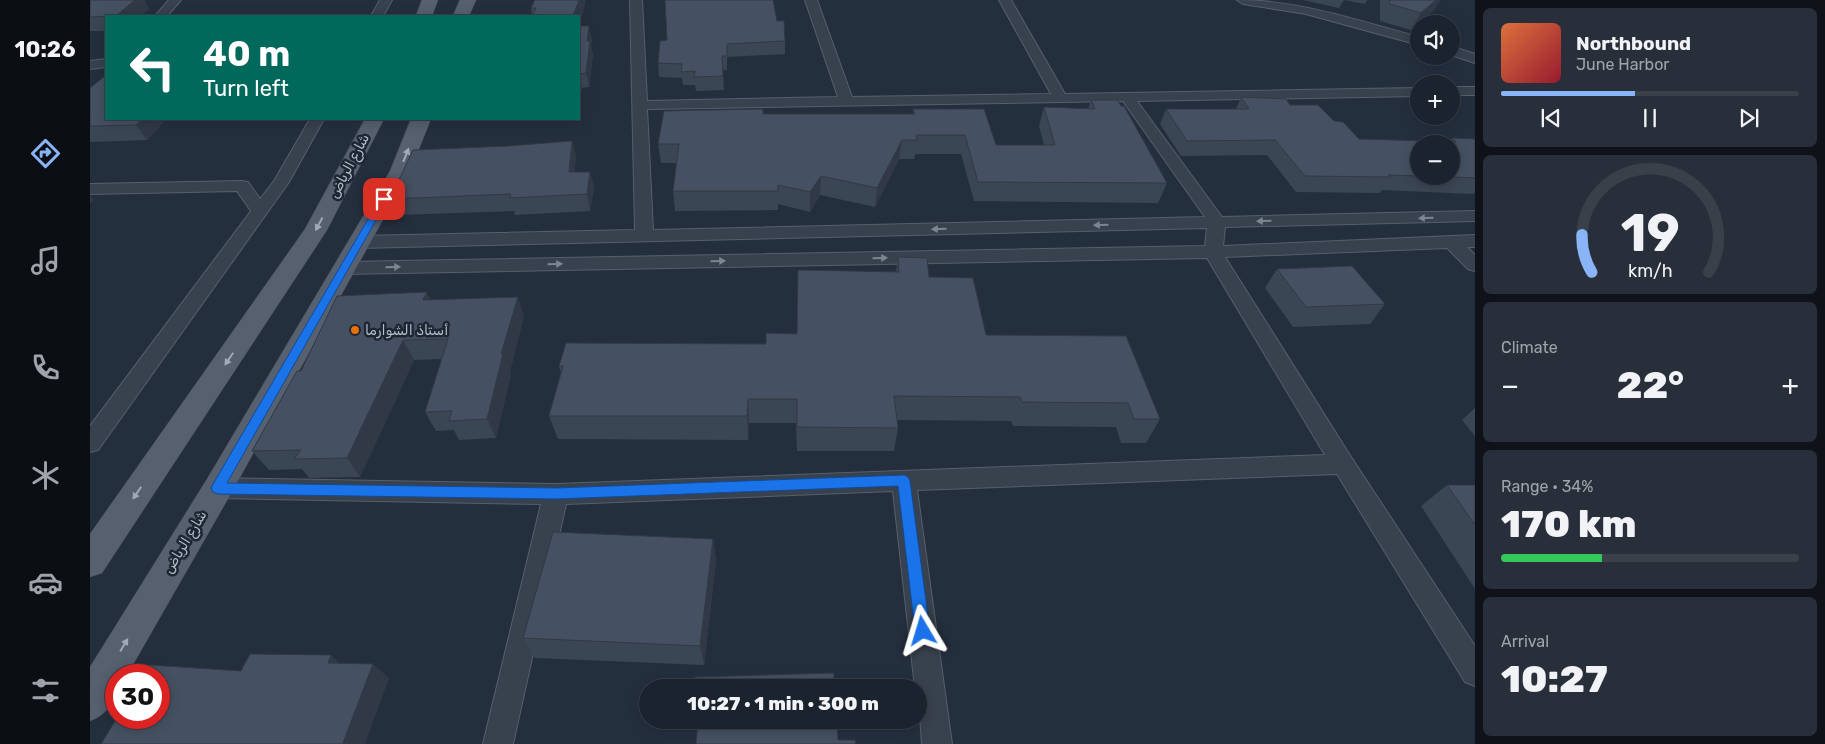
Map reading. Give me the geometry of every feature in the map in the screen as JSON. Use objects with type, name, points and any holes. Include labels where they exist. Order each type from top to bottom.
[{"type":"main road","points":[[424,15],[430,0]]},
{"type":"main road","points":[[461,15],[468,0]]},
{"type":"main road","name":"شارع الرياض","points":[[90,562],[316,230],[373,120]]},
{"type":"main road","name":"شارع الرياض","points":[[90,702],[218,488],[400,171],[421,120]]},
{"type":"street","points":[[162,15],[175,0]]},
{"type":"street","points":[[378,15],[386,0]]},
{"type":"street","points":[[636,0],[644,236]]},
{"type":"street","points":[[811,0],[846,101]]},
{"type":"street","points":[[1006,0],[1060,98]]},
{"type":"street","points":[[1243,0],[1307,11],[1410,39]]},
{"type":"street","points":[[1460,53],[1475,59]]},
{"type":"street","points":[[90,65],[105,64]]},
{"type":"street","points":[[1460,91],[1475,90]]},
{"type":"street","points":[[639,105],[1410,92]]},
{"type":"street","points":[[1127,96],[1217,222],[1213,252],[1343,464],[1475,672]]},
{"type":"street","points":[[90,443],[260,211],[280,182],[316,120]]},
{"type":"street","points":[[90,189],[242,186],[260,211]]},
{"type":"street","points":[[359,242],[1475,216]]},
{"type":"street","points":[[344,268],[1213,252],[1475,241]]},
{"type":"street","points":[[1452,242],[1475,265]]},
{"type":"street","points":[[218,488],[556,494],[1343,464]]},
{"type":"street","points":[[904,481],[937,744]]},
{"type":"street","points":[[498,744],[556,494]]},
{"type":"building","points":[[90,0],[135,0],[117,15],[90,17]]},
{"type":"building","points":[[535,0],[579,0],[573,15],[532,15],[536,8],[531,8]]},
{"type":"building","points":[[665,0],[773,0],[777,21],[784,21],[785,41],[727,44],[727,56],[722,56],[723,76],[694,77],[695,71],[681,72],[682,64],[658,63],[660,41],[667,40]]},
{"type":"building","points":[[1390,0],[1436,0],[1421,13],[1390,4]]},
{"type":"building","points":[[580,26],[589,26],[587,41],[590,41],[586,73],[580,74]]},
{"type":"building","points":[[105,76],[105,120],[142,120],[136,125],[90,126],[90,88]]},
{"type":"building","points":[[1241,97],[1286,99],[1290,105],[1318,105],[1334,121],[1343,122],[1359,139],[1410,141],[1410,176],[1305,176],[1275,140],[1187,141],[1166,109],[1249,109]]},
{"type":"building","points":[[1091,100],[1118,100],[1121,106],[1124,106],[1167,183],[978,182],[965,135],[916,135],[917,140],[902,140],[877,188],[821,176],[810,192],[778,185],[778,191],[673,191],[679,144],[658,144],[664,111],[763,109],[763,114],[915,114],[913,109],[984,109],[996,145],[1055,145],[1044,107],[1095,109]]},
{"type":"building","points":[[1460,138],[1475,139],[1475,178],[1460,177]]},
{"type":"building","points":[[572,141],[569,172],[590,172],[587,194],[510,198],[511,194],[390,199],[413,150]]},
{"type":"building","points":[[898,257],[927,258],[929,277],[973,278],[986,335],[1126,336],[1160,419],[1134,419],[1128,403],[1022,402],[1020,397],[894,396],[898,428],[797,427],[797,399],[748,399],[747,416],[549,416],[563,366],[559,366],[566,343],[766,344],[766,333],[797,334],[798,270],[899,272]]},
{"type":"building","points":[[1352,266],[1385,304],[1306,307],[1277,269]]},
{"type":"building","points":[[427,292],[423,300],[518,297],[501,354],[503,354],[487,419],[449,421],[452,411],[425,412],[448,339],[403,340],[347,458],[294,459],[301,450],[252,451],[297,371],[301,371],[337,296]]},
{"type":"building","points":[[1447,485],[1475,485],[1475,525]]},
{"type":"building","points":[[553,532],[713,539],[700,646],[523,638]]},
{"type":"building","points":[[250,654],[331,655],[328,663],[373,664],[343,743],[347,744],[101,744],[110,729],[170,729],[170,666],[241,671]]},
{"type":"building","points":[[834,673],[834,679],[695,679],[695,677]]},
{"type":"building","points":[[697,729],[837,729],[838,740],[855,740],[856,744],[696,744]]},
{"type":"place","name":"أستاذ الشوارما","points":[[355,330]]},
{"type":"route","points":[[384,199],[218,488],[556,494],[904,481],[923,631]]}]
